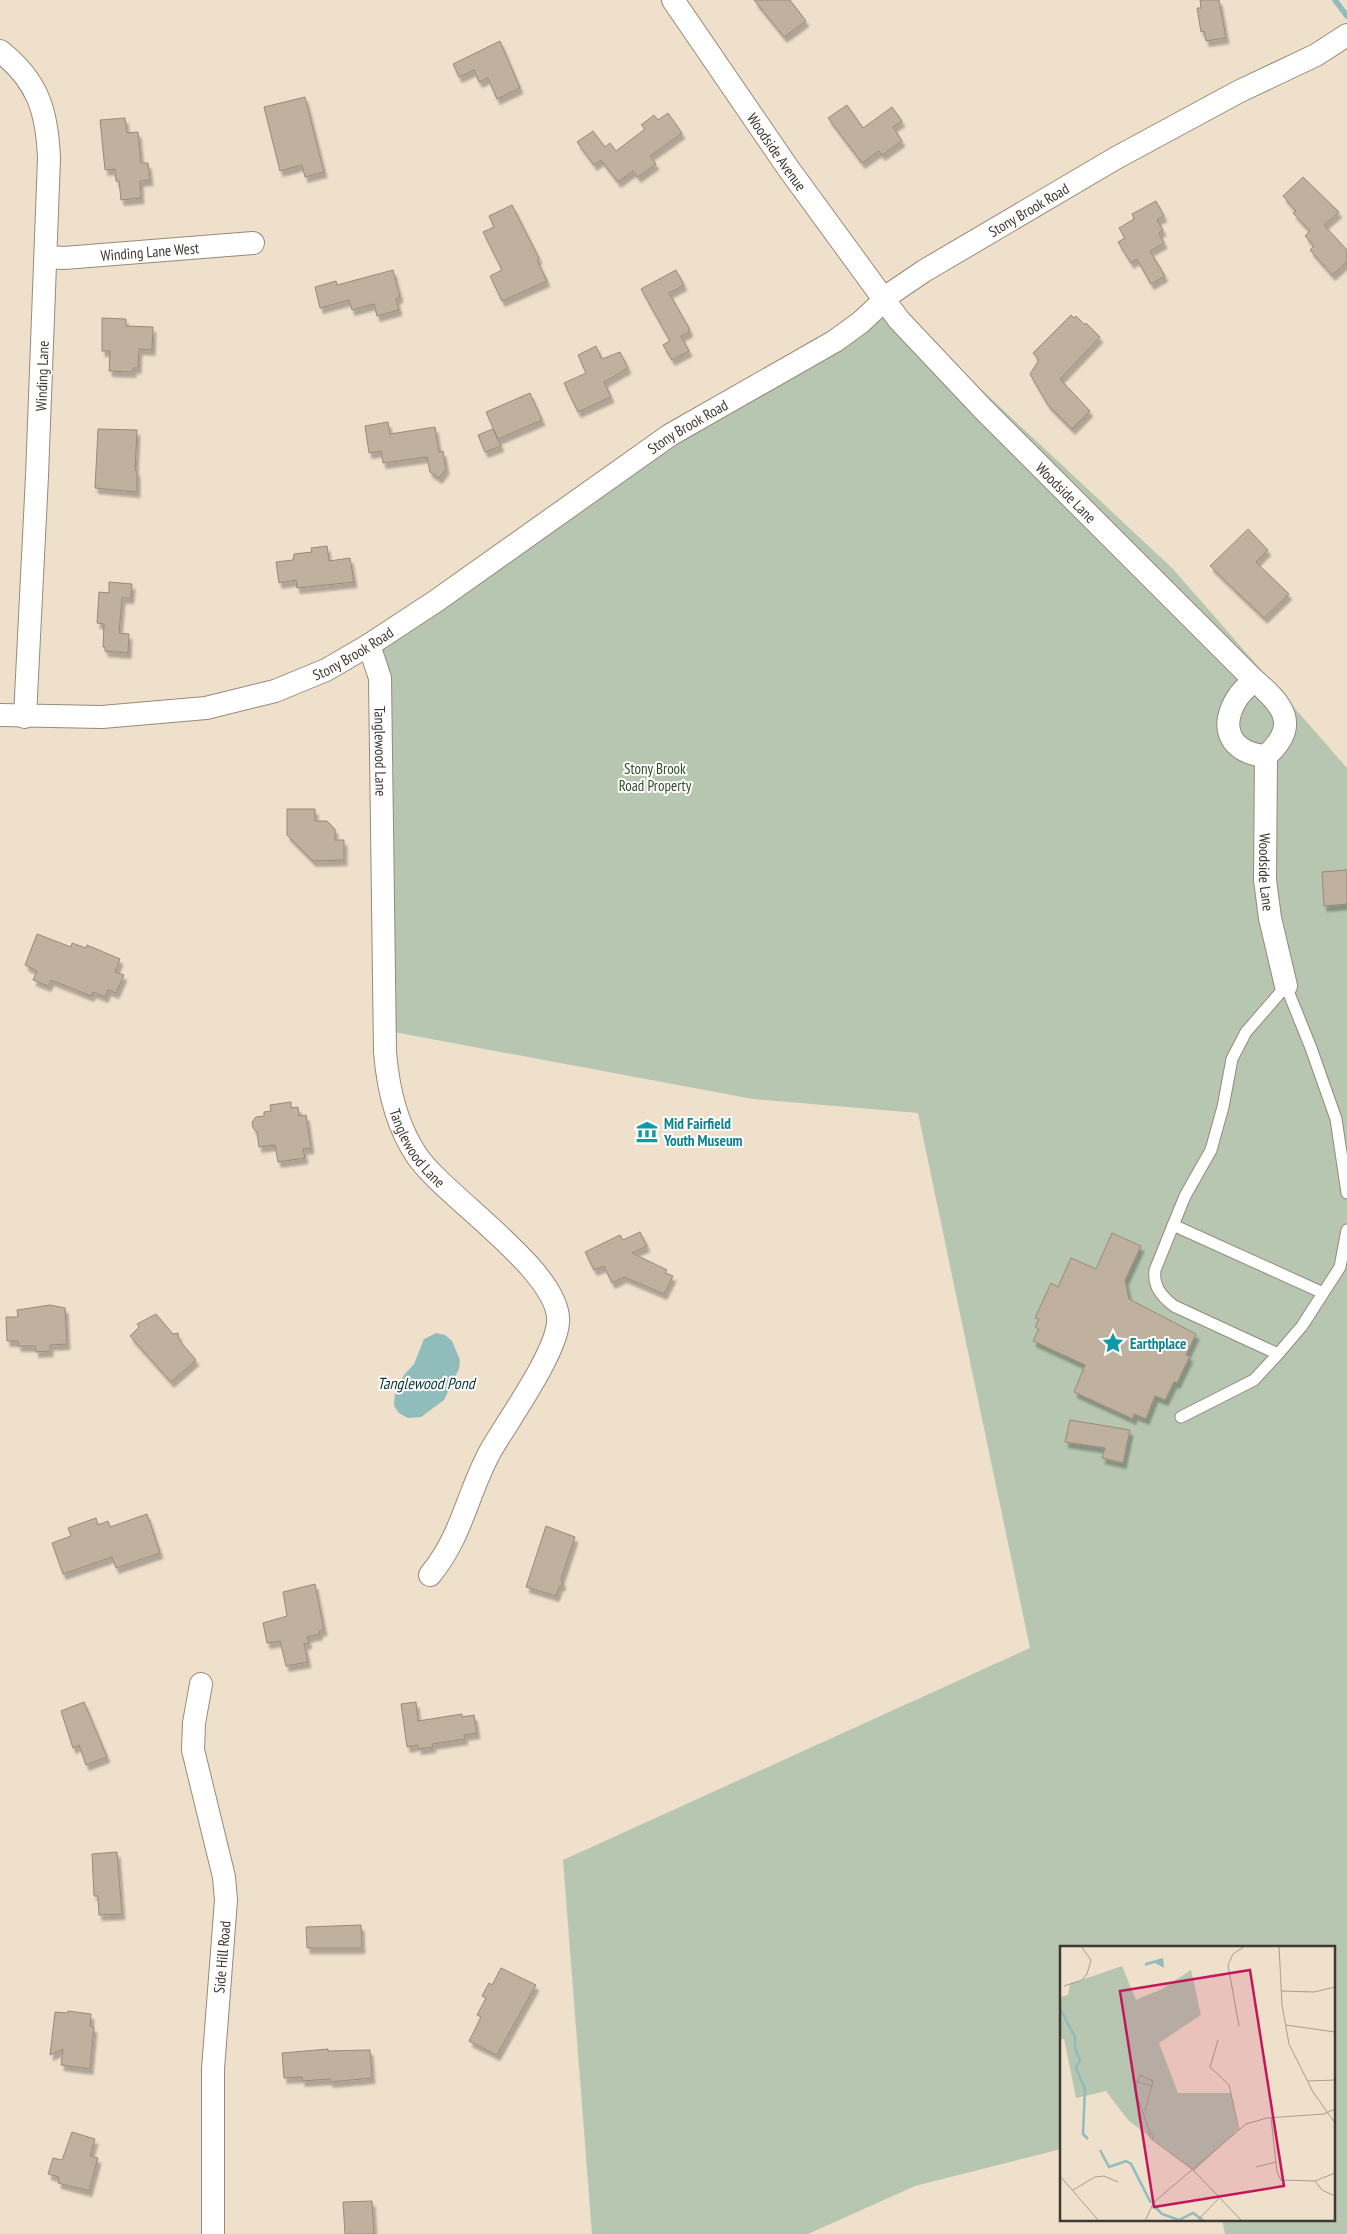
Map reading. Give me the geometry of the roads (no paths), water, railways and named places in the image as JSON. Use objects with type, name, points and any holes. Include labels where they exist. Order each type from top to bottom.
[{"type":"street","name":"Woodside Avenue","points":[[672,0],[884,300]]},
{"type":"street","name":"Stony Brook Road","points":[[0,715],[141,715],[206,708],[275,692],[316,675],[369,645],[507,552],[651,448],[699,417],[835,341],[861,322],[884,300],[924,271],[1116,158],[1238,92],[1340,41]]},
{"type":"street","name":"Winding Lane","points":[[0,51],[24,71],[34,89],[46,116],[50,158],[25,716]]},
{"type":"street","name":"Winding Lane West","points":[[46,257],[64,258],[253,243]]},
{"type":"street","name":"Woodside Lane","points":[[884,300],[977,402],[1254,680],[1274,697],[1285,716],[1282,739],[1266,756],[1265,880],[1270,918],[1286,986]]},
{"type":"street","name":"Tanglewood Lane","points":[[369,645],[380,678],[385,1052],[396,1113],[405,1135],[420,1160],[524,1260],[541,1282],[555,1305],[558,1316],[557,1329],[548,1353],[484,1463],[454,1542],[430,1575]]},
{"type":"street","points":[[1254,680],[1235,702],[1228,728],[1230,737],[1238,748],[1252,755],[1266,756]]},
{"type":"street","name":"Side Hill Road","points":[[201,1684],[194,1723],[193,1750],[224,1877],[226,1900],[213,2068],[213,2234]]},
{"type":"lane","points":[[1278,1354],[1174,1306],[1162,1296],[1155,1282],[1155,1270],[1185,1196],[1211,1150],[1223,1107],[1232,1059],[1246,1032],[1286,986],[1311,1048],[1336,1119],[1347,1193]]},
{"type":"lane","points":[[1173,1225],[1321,1292]]},
{"type":"lane","points":[[1181,1417],[1254,1380],[1278,1354],[1302,1326],[1321,1292],[1340,1267],[1347,1230]]},
{"type":"water","name":"Tanglewood Pond","points":[[436,1333],[445,1335],[452,1341],[460,1360],[459,1369],[444,1400],[421,1417],[408,1418],[399,1413],[394,1406],[395,1392],[404,1375],[414,1364],[424,1339]]},
{"type":"waterway","points":[[1335,0],[1347,16]]},
{"type":"place","name":"Mid Fairfield Youth Museum","points":[[647,1132]]},
{"type":"place","name":"Earthplace","points":[[1113,1343]]},
{"type":"park label","name":"Stony Brook Road Property","points":[[655,776]]}]
